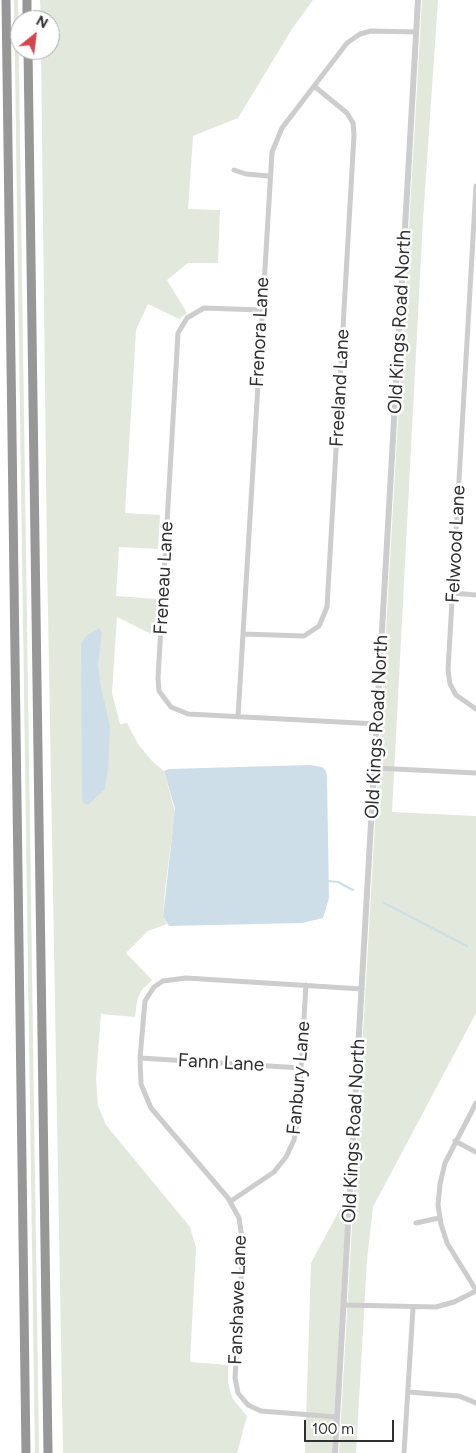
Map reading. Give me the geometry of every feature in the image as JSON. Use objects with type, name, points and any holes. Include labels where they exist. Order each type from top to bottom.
[{"type":"highway","points":[[6,0],[26,1453]]},
{"type":"highway","points":[[28,60],[48,1453]]},
{"type":"street","name":"Old Kings Road North","points":[[335,1453],[418,0]]},
{"type":"street","name":"Frenora Lane","points":[[238,717],[269,176],[276,142],[285,125],[342,49],[360,34],[377,30],[416,32]]},
{"type":"street","name":"Freeland Lane","points":[[243,634],[304,636],[319,626],[327,609],[354,135],[352,123],[347,113],[314,86]]},
{"type":"street","points":[[234,170],[246,174],[269,176]]},
{"type":"street","name":"Felwood Lane","points":[[476,186],[449,679],[458,698],[476,709]]},
{"type":"street","name":"Freneau Lane","points":[[261,310],[210,308],[199,310],[182,324],[177,343],[158,687],[166,702],[179,711],[192,714],[377,724]]},
{"type":"street","points":[[453,594],[476,595]]},
{"type":"street","points":[[375,768],[476,773]]},
{"type":"street","name":"Fanshawe Lane","points":[[337,1417],[261,1411],[248,1405],[238,1393],[235,1378],[243,1240],[239,1218],[230,1201],[153,1112],[141,1084],[140,1058],[145,1001],[154,987],[163,981],[186,978],[362,989]]},
{"type":"street","name":"Fanbury Lane","points":[[230,1201],[270,1175],[288,1153],[297,1128],[306,985]]},
{"type":"street","name":"Fann Lane","points":[[140,1058],[301,1068]]},
{"type":"street","points":[[344,1305],[413,1308],[449,1304],[476,1291],[450,1250],[440,1218],[441,1178],[456,1141],[476,1103]]},
{"type":"street","points":[[456,1141],[476,1152]]},
{"type":"street","points":[[416,1223],[440,1218]]},
{"type":"street","points":[[404,1453],[413,1308]]},
{"type":"street","points":[[408,1392],[459,1396],[476,1403]]},
{"type":"shaded area","points":[[14,0],[18,0],[18,10],[14,10]]},
{"type":"shaded area","points":[[40,0],[313,0],[292,29],[238,118],[193,136],[188,209],[220,210],[218,263],[188,263],[167,280],[187,313],[179,319],[148,304],[136,330],[125,513],[160,515],[158,549],[119,547],[116,596],[157,599],[155,636],[117,617],[112,693],[120,724],[127,723],[138,744],[152,761],[164,771],[175,812],[163,917],[167,924],[148,931],[126,953],[152,980],[141,991],[137,1001],[135,1017],[101,1014],[96,1078],[98,1106],[106,1125],[190,1227],[196,1248],[190,1362],[228,1365],[228,1383],[232,1398],[247,1416],[237,1453],[63,1453],[47,557],[41,60],[60,60],[60,10],[40,10]]},
{"type":"shaded area","points":[[422,0],[438,0],[423,219],[392,812],[476,816],[476,1013],[373,1207],[367,1260],[356,1453],[339,1453]]},
{"type":"shaded area","points":[[15,60],[19,60],[39,1453],[35,1453]]},
{"type":"shaded area","points":[[99,628],[102,633],[98,664],[100,682],[110,727],[108,769],[105,789],[88,805],[83,803],[82,797],[81,644],[86,636]]},
{"type":"shaded area","points":[[310,765],[322,767],[326,771],[327,776],[329,898],[323,918],[302,923],[169,926],[163,917],[175,809],[164,771],[169,769]]},
{"type":"shaded area","points":[[347,1196],[332,1453],[305,1453],[311,1263]]},
{"type":"waterway","points":[[328,881],[338,882],[353,890]]},
{"type":"waterway","points":[[384,903],[467,946]]}]
